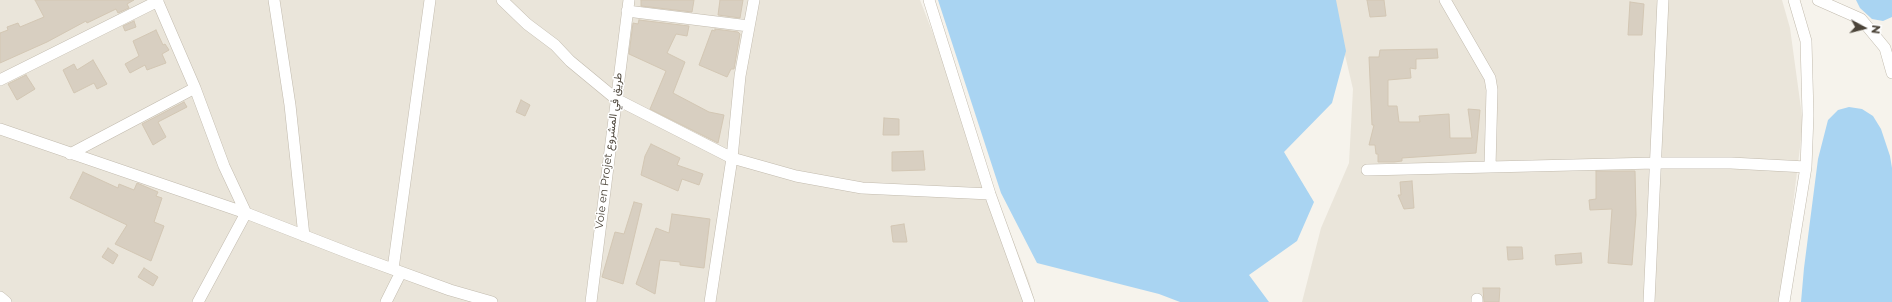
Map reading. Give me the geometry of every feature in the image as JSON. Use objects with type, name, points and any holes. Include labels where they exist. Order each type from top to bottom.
[{"type":"street","points":[[274,0],[290,105],[304,236]]},
{"type":"street","points":[[386,302],[397,271],[430,0]]},
{"type":"street","points":[[502,0],[527,24],[555,45],[570,61],[616,99],[732,158],[796,176],[862,188],[990,194]]},
{"type":"street","points":[[710,302],[732,158],[740,76],[754,0]]},
{"type":"street","points":[[928,0],[990,194],[1029,302]]},
{"type":"street","points":[[1445,0],[1490,78],[1492,90],[1490,167]]},
{"type":"street","points":[[1649,302],[1663,0]]},
{"type":"street","points":[[1784,302],[1806,167],[1808,115],[1806,41],[1794,0]]},
{"type":"street","points":[[1818,0],[1861,19],[1885,48],[1892,73]]},
{"type":"street","points":[[0,80],[157,1],[195,88],[224,166],[246,213]]},
{"type":"street","points":[[628,5],[749,26]]},
{"type":"street","name":"Voie en Projet طريق في المشروع","points":[[591,302],[628,5]]},
{"type":"street","points":[[70,154],[195,88]]},
{"type":"street","points":[[0,129],[246,213],[397,271],[492,302]]},
{"type":"street","points":[[1368,170],[1656,163],[1731,163],[1806,167]]},
{"type":"street","points":[[198,302],[246,213]]},
{"type":"street","points":[[0,297],[6,302]]},
{"type":"shaded area","points":[[0,0],[920,0],[1029,281],[1035,302],[0,302]]},
{"type":"shaded area","points":[[1332,0],[1782,0],[1790,28],[1803,123],[1781,302],[1302,302],[1321,228],[1349,163],[1353,89]]},
{"type":"water","points":[[938,0],[1336,0],[1346,51],[1332,103],[1284,152],[1314,202],[1297,241],[1249,275],[1269,302],[1180,302],[1159,294],[1037,263],[1001,193]]},
{"type":"water","points":[[1856,0],[1892,0],[1892,17],[1883,21],[1872,19],[1860,8]]},
{"type":"water","points":[[1849,107],[1862,109],[1873,116],[1881,129],[1890,156],[1892,168],[1892,302],[1801,302],[1818,159],[1828,120],[1838,110]]},
{"type":"building","points":[[35,0],[134,0],[127,4],[129,8],[118,13],[116,9],[87,23],[86,21],[47,42],[0,63],[0,33],[8,30],[7,27],[18,23],[20,27],[44,17]]},
{"type":"building","points":[[641,0],[694,0],[692,12],[641,6]]},
{"type":"building","points":[[720,0],[743,0],[740,18],[718,15]]},
{"type":"building","points":[[1367,0],[1384,0],[1386,16],[1370,17]]},
{"type":"building","points":[[1630,2],[1644,4],[1642,35],[1628,35]]},
{"type":"building","points":[[639,20],[689,26],[687,36],[676,34],[667,53],[685,62],[673,93],[709,112],[724,115],[718,143],[650,109],[666,71],[629,54],[633,23],[638,24]]},
{"type":"building","points":[[134,21],[136,27],[125,31],[123,26]]},
{"type":"building","points":[[715,29],[738,32],[740,34],[734,69],[731,69],[727,77],[699,65],[712,30],[715,31]]},
{"type":"building","points":[[156,30],[163,45],[165,44],[169,50],[162,54],[166,63],[147,70],[145,65],[130,73],[125,64],[139,56],[133,41]]},
{"type":"building","points":[[1437,49],[1438,58],[1416,59],[1416,69],[1410,68],[1411,78],[1388,80],[1388,106],[1397,106],[1399,122],[1420,122],[1419,116],[1449,114],[1450,138],[1472,138],[1468,109],[1480,110],[1476,153],[1402,158],[1402,161],[1378,162],[1378,154],[1376,154],[1375,145],[1369,145],[1374,125],[1372,125],[1369,57],[1379,57],[1380,50]]},
{"type":"building","points":[[93,60],[107,84],[97,89],[94,83],[74,93],[63,70],[74,64],[77,70]]},
{"type":"building","points":[[26,75],[35,89],[17,100],[8,84]]},
{"type":"building","points":[[521,100],[530,105],[525,116],[516,112]]},
{"type":"building","points":[[184,102],[187,107],[158,122],[166,137],[153,145],[142,124]]},
{"type":"building","points":[[884,118],[899,119],[899,135],[883,135]]},
{"type":"building","points":[[651,144],[680,158],[677,165],[703,174],[699,185],[682,179],[678,191],[641,175],[645,156]]},
{"type":"building","points":[[923,151],[925,170],[892,171],[892,152]]},
{"type":"building","points":[[1596,171],[1635,171],[1636,215],[1632,265],[1608,263],[1612,209],[1590,210],[1589,200],[1596,199]]},
{"type":"building","points":[[83,172],[118,188],[119,184],[134,190],[137,183],[158,192],[156,196],[162,198],[154,222],[164,226],[151,261],[115,244],[127,225],[70,198]]},
{"type":"building","points":[[1412,181],[1414,208],[1404,209],[1398,195],[1401,195],[1400,182]]},
{"type":"building","points":[[634,202],[642,204],[623,284],[602,277],[615,232],[624,234]]},
{"type":"building","points":[[672,214],[710,219],[704,268],[680,265],[680,262],[660,260],[655,294],[636,284],[656,228],[669,233]]},
{"type":"building","points":[[904,224],[907,242],[893,242],[891,226]]},
{"type":"building","points":[[1507,247],[1522,247],[1523,259],[1508,260]]},
{"type":"building","points":[[108,248],[118,255],[113,264],[102,257]]},
{"type":"building","points":[[1581,253],[1582,263],[1556,265],[1555,255]]},
{"type":"building","points":[[144,268],[158,277],[153,286],[138,277]]},
{"type":"building","points":[[1483,288],[1500,288],[1499,302],[1484,302]]}]
